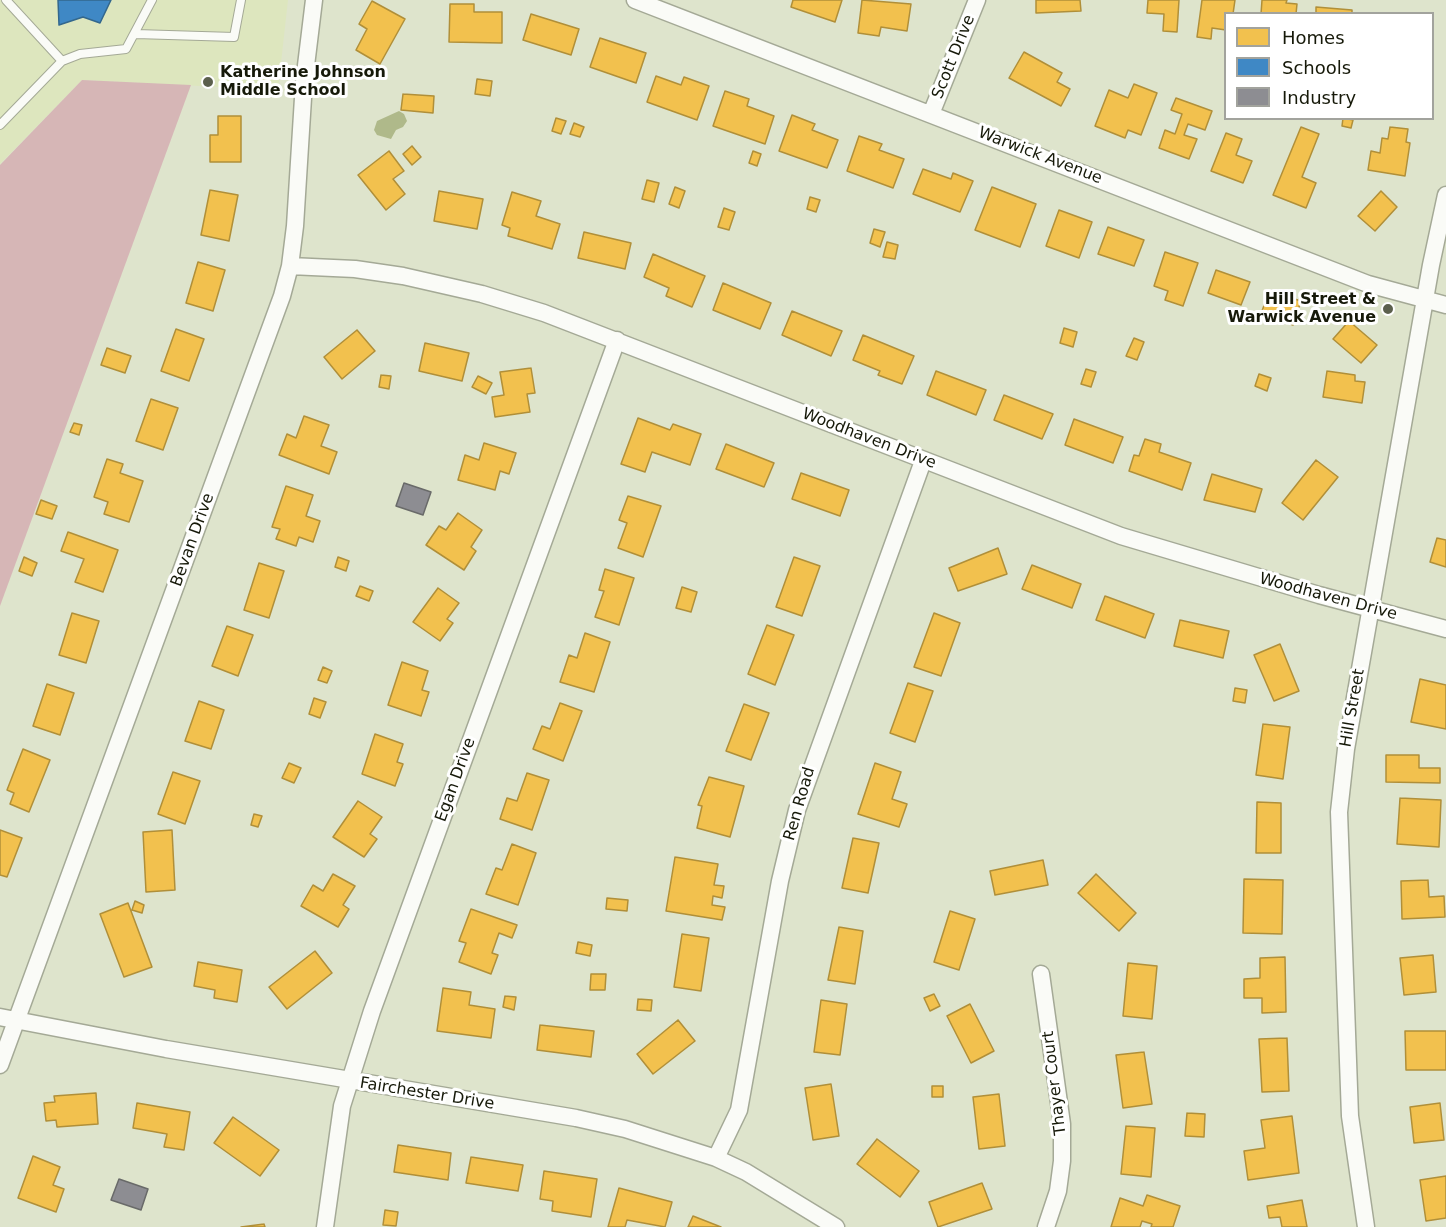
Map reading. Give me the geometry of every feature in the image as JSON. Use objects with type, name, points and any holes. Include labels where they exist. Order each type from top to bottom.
[{"type":"street","name":"Bevan Drive","points":[[0,1065],[282,296],[290,266],[304,82],[314,0]]},
{"type":"street","name":"Warwick Avenue","points":[[635,0],[662,5],[931,114],[1368,284],[1446,305]]},
{"type":"street","name":"Scott Drive","points":[[931,114],[977,0]]},
{"type":"street","name":"Hill Street","points":[[1366,1227],[1349,1105],[1339,812],[1346,750],[1425,301],[1446,195]]},
{"type":"street","name":"Woodhaven Drive","points":[[290,266],[355,269],[450,285],[544,313],[923,461],[1168,552],[1446,629]]},
{"type":"street","name":"Egan Drive","points":[[325,1227],[342,1107],[372,1011],[617,340]]},
{"type":"street","name":"Ren Road","points":[[716,1158],[739,1110],[780,880],[797,810],[923,461]]},
{"type":"street","name":"Thayer Court","points":[[1041,974],[1062,1124],[1062,1161],[1058,1191],[1046,1227]]},
{"type":"street","name":"Fairchester Drive","points":[[0,1017],[350,1081],[576,1118],[625,1129],[716,1158],[746,1172],[836,1227]]},
{"type":"lane","points":[[6,0],[62,61]]},
{"type":"lane","points":[[0,125],[62,61],[80,54],[126,49],[136,34],[152,0]]},
{"type":"lane","points":[[136,34],[234,37],[241,0]]},
{"type":"shaded area","name":"Katherine Johnson Middle School","points":[[0,0],[288,0],[278,90],[82,80],[0,164]]},
{"type":"shaded area","points":[[82,80],[191,85],[0,606],[0,165]]},
{"type":"shaded area","points":[[399,111],[404,114],[407,121],[403,127],[396,130],[391,139],[377,135],[374,130],[377,121]]},
{"type":"building: Homes","points":[[793,0],[842,0],[835,22],[791,7]]},
{"type":"building: Homes","points":[[862,0],[911,4],[907,31],[881,27],[879,36],[858,33]]},
{"type":"building: Homes","points":[[1036,0],[1080,0],[1081,11],[1036,13]]},
{"type":"building: Homes","points":[[1148,0],[1179,0],[1177,32],[1163,31],[1164,14],[1147,13]]},
{"type":"building: Homes","points":[[1202,0],[1235,0],[1233,12],[1224,12],[1224,30],[1212,28],[1211,39],[1197,37]]},
{"type":"building: Homes","points":[[1262,0],[1287,0],[1286,3],[1297,4],[1296,12],[1261,12]]},
{"type":"building: Homes","points":[[372,1],[405,19],[380,64],[356,50],[367,29],[359,24]]},
{"type":"building: Homes","points":[[450,4],[474,4],[474,12],[502,12],[502,43],[449,42]]},
{"type":"building: Homes","points":[[1316,7],[1352,10],[1352,12],[1316,12]]},
{"type":"building: Homes","points":[[531,14],[579,29],[571,55],[523,40]]},
{"type":"building: Homes","points":[[600,38],[646,53],[636,83],[590,67]]},
{"type":"building: Homes","points":[[1024,52],[1062,73],[1057,82],[1070,89],[1061,106],[1009,78]]},
{"type":"building: Homes","points":[[656,76],[681,85],[684,77],[709,86],[697,120],[647,102]]},
{"type":"building: Homes","points":[[477,79],[492,81],[490,96],[475,94]]},
{"type":"building: Homes","points":[[1134,84],[1157,93],[1141,135],[1128,130],[1125,138],[1095,126],[1109,90],[1128,98]]},
{"type":"building: Homes","points":[[725,91],[749,99],[747,106],[774,116],[765,144],[713,126]]},
{"type":"building: Homes","points":[[403,94],[434,96],[433,113],[401,110]]},
{"type":"building: Homes","points":[[1176,98],[1212,111],[1205,130],[1188,124],[1184,135],[1197,139],[1189,159],[1159,148],[1165,130],[1175,134],[1182,114],[1171,110]]},
{"type":"building: Homes","points":[[792,115],[815,124],[812,130],[838,140],[827,168],[779,151]]},
{"type":"building: Homes","points":[[218,116],[241,116],[241,162],[210,162],[210,135],[218,135]]},
{"type":"building: Homes","points":[[556,118],[566,121],[561,134],[552,131]]},
{"type":"building: Homes","points":[[1343,120],[1353,120],[1351,128],[1342,126]]},
{"type":"building: Homes","points":[[574,123],[584,127],[580,137],[570,134]]},
{"type":"building: Homes","points":[[1301,127],[1319,134],[1302,177],[1316,183],[1306,208],[1273,195]]},
{"type":"building: Homes","points":[[1390,127],[1408,129],[1406,142],[1410,143],[1405,176],[1368,170],[1371,151],[1380,153],[1382,138],[1388,139]]},
{"type":"building: Homes","points":[[1226,133],[1242,139],[1236,155],[1252,161],[1243,183],[1211,171]]},
{"type":"building: Homes","points":[[859,136],[882,144],[879,150],[904,159],[893,188],[847,171]]},
{"type":"building: Homes","points":[[412,146],[421,157],[412,165],[403,154]]},
{"type":"building: Homes","points":[[389,151],[404,171],[393,179],[405,194],[386,210],[358,175]]},
{"type":"building: Homes","points":[[753,151],[761,154],[757,166],[749,163]]},
{"type":"building: Homes","points":[[923,169],[951,179],[953,173],[973,181],[960,212],[913,194]]},
{"type":"building: Homes","points":[[647,180],[659,183],[654,202],[642,199]]},
{"type":"building: Homes","points":[[675,187],[685,191],[679,208],[669,204]]},
{"type":"building: Homes","points":[[992,187],[1036,204],[1020,247],[975,230]]},
{"type":"building: Homes","points":[[210,190],[238,195],[229,241],[201,235]]},
{"type":"building: Homes","points":[[439,191],[483,199],[477,229],[434,221]]},
{"type":"building: Homes","points":[[1381,191],[1397,207],[1375,231],[1358,216]]},
{"type":"building: Homes","points":[[512,192],[541,201],[536,216],[560,224],[552,249],[508,236],[510,228],[502,225]]},
{"type":"building: Homes","points":[[810,197],[820,200],[816,212],[807,209]]},
{"type":"building: Homes","points":[[724,208],[735,212],[729,230],[718,227]]},
{"type":"building: Homes","points":[[1059,210],[1092,222],[1079,258],[1046,246]]},
{"type":"building: Homes","points":[[1108,227],[1144,240],[1134,266],[1098,254]]},
{"type":"building: Homes","points":[[874,229],[885,232],[880,247],[870,243]]},
{"type":"building: Homes","points":[[584,232],[631,243],[625,269],[578,258]]},
{"type":"building: Homes","points":[[887,242],[898,245],[895,259],[883,257]]},
{"type":"building: Homes","points":[[1165,252],[1198,263],[1183,306],[1165,300],[1168,291],[1154,286]]},
{"type":"building: Homes","points":[[653,254],[705,276],[692,307],[666,296],[669,288],[644,277]]},
{"type":"building: Homes","points":[[198,262],[225,270],[213,311],[186,303]]},
{"type":"building: Homes","points":[[1216,270],[1250,282],[1241,305],[1208,293]]},
{"type":"building: Homes","points":[[723,283],[771,303],[760,329],[713,310]]},
{"type":"building: Homes","points":[[1269,291],[1301,301],[1293,325],[1261,314]]},
{"type":"building: Homes","points":[[792,311],[842,331],[831,356],[782,335]]},
{"type":"building: Homes","points":[[1349,321],[1377,345],[1361,363],[1333,339]]},
{"type":"building: Homes","points":[[1064,328],[1077,332],[1073,347],[1060,343]]},
{"type":"building: Homes","points":[[176,329],[204,339],[189,381],[161,371]]},
{"type":"building: Homes","points":[[357,330],[375,351],[342,379],[324,357]]},
{"type":"building: Homes","points":[[863,335],[914,356],[902,384],[878,375],[880,371],[853,360]]},
{"type":"building: Homes","points":[[1134,338],[1144,342],[1137,360],[1126,356]]},
{"type":"building: Homes","points":[[425,343],[469,353],[462,381],[419,371]]},
{"type":"building: Homes","points":[[107,348],[131,356],[125,373],[101,365]]},
{"type":"building: Homes","points":[[531,368],[535,393],[527,394],[530,412],[495,417],[492,397],[504,395],[500,372]]},
{"type":"building: Homes","points":[[1086,369],[1096,372],[1091,387],[1081,384]]},
{"type":"building: Homes","points":[[936,371],[986,390],[976,415],[927,395]]},
{"type":"building: Homes","points":[[1327,371],[1355,375],[1355,381],[1365,382],[1362,403],[1323,397]]},
{"type":"building: Homes","points":[[1259,374],[1271,378],[1267,391],[1255,386]]},
{"type":"building: Homes","points":[[381,375],[391,376],[389,389],[379,387]]},
{"type":"building: Homes","points":[[478,376],[492,383],[486,394],[472,387]]},
{"type":"building: Homes","points":[[1004,395],[1053,414],[1042,439],[994,420]]},
{"type":"building: Homes","points":[[151,399],[178,408],[163,450],[136,441]]},
{"type":"building: Homes","points":[[304,416],[329,425],[321,446],[337,452],[329,474],[279,455],[287,434],[296,438]]},
{"type":"building: Homes","points":[[638,418],[670,430],[673,424],[701,434],[690,465],[652,452],[645,472],[621,464]]},
{"type":"building: Homes","points":[[1074,419],[1123,437],[1113,463],[1065,445]]},
{"type":"building: Homes","points":[[74,423],[82,425],[79,435],[70,432]]},
{"type":"building: Homes","points":[[1145,439],[1161,444],[1159,452],[1191,463],[1182,490],[1129,471],[1134,455],[1139,456]]},
{"type":"building: Homes","points":[[484,443],[516,453],[509,474],[500,471],[495,490],[458,480],[465,455],[479,460]]},
{"type":"building: Homes","points":[[726,444],[774,463],[764,487],[716,469]]},
{"type":"building: Homes","points":[[107,459],[123,464],[120,473],[143,481],[129,522],[104,514],[108,502],[94,497]]},
{"type":"building: Homes","points":[[1316,460],[1338,477],[1303,520],[1282,503]]},
{"type":"building: Homes","points":[[801,473],[849,490],[840,516],[792,499]]},
{"type":"building: Homes","points":[[1212,474],[1262,489],[1255,512],[1204,500]]},
{"type":"building: Homes","points":[[286,486],[313,495],[306,516],[320,521],[313,542],[299,537],[296,546],[276,539],[280,529],[272,527]]},
{"type":"building: Homes","points":[[628,496],[661,506],[643,557],[618,548],[627,523],[619,520]]},
{"type":"building: Homes","points":[[41,500],[57,506],[52,519],[36,514]]},
{"type":"building: Homes","points":[[458,513],[482,530],[471,547],[476,551],[464,570],[426,545],[439,526],[446,530]]},
{"type":"building: Homes","points":[[68,532],[118,550],[103,592],[75,582],[84,559],[61,551]]},
{"type":"building: Homes","points":[[1437,538],[1446,540],[1446,567],[1430,562]]},
{"type":"building: Homes","points":[[998,548],[1007,574],[958,591],[949,568]]},
{"type":"building: Homes","points":[[24,557],[37,563],[32,576],[19,571]]},
{"type":"building: Homes","points":[[338,557],[349,561],[346,571],[335,567]]},
{"type":"building: Homes","points":[[794,557],[820,566],[802,616],[776,607]]},
{"type":"building: Homes","points":[[259,563],[284,571],[269,618],[244,610]]},
{"type":"building: Homes","points":[[1032,565],[1081,584],[1072,608],[1022,589]]},
{"type":"building: Homes","points":[[605,569],[634,578],[619,625],[595,617],[604,591],[599,590]]},
{"type":"building: Homes","points":[[360,586],[373,591],[369,601],[356,596]]},
{"type":"building: Homes","points":[[682,587],[697,592],[691,612],[676,608]]},
{"type":"building: Homes","points":[[438,588],[459,603],[447,619],[453,623],[440,641],[413,622]]},
{"type":"building: Homes","points":[[1105,596],[1154,614],[1145,638],[1096,620]]},
{"type":"building: Homes","points":[[72,613],[99,621],[86,663],[59,655]]},
{"type":"building: Homes","points":[[934,613],[960,623],[941,676],[914,667]]},
{"type":"building: Homes","points":[[1180,620],[1229,631],[1223,658],[1174,646]]},
{"type":"building: Homes","points":[[767,625],[794,635],[775,685],[748,674]]},
{"type":"building: Homes","points":[[227,626],[253,635],[238,676],[212,666]]},
{"type":"building: Homes","points":[[585,633],[610,642],[594,692],[560,682],[569,655],[577,658]]},
{"type":"building: Homes","points":[[1280,644],[1299,691],[1274,701],[1254,655]]},
{"type":"building: Homes","points":[[402,662],[428,671],[422,690],[429,692],[421,716],[388,705]]},
{"type":"building: Homes","points":[[323,667],[332,671],[327,683],[318,680]]},
{"type":"building: Homes","points":[[1420,679],[1446,685],[1446,729],[1411,722]]},
{"type":"building: Homes","points":[[908,683],[933,691],[915,742],[890,733]]},
{"type":"building: Homes","points":[[47,684],[74,693],[60,735],[33,726]]},
{"type":"building: Homes","points":[[1235,688],[1247,690],[1245,703],[1233,701]]},
{"type":"building: Homes","points":[[314,698],[326,702],[320,718],[309,714]]},
{"type":"building: Homes","points":[[199,701],[224,710],[211,749],[185,741]]},
{"type":"building: Homes","points":[[560,703],[582,711],[563,761],[533,749],[542,726],[550,729]]},
{"type":"building: Homes","points":[[744,704],[769,713],[751,760],[726,751]]},
{"type":"building: Homes","points":[[1263,724],[1290,727],[1283,779],[1256,775]]},
{"type":"building: Homes","points":[[375,734],[403,744],[397,762],[403,764],[395,786],[362,774]]},
{"type":"building: Homes","points":[[23,749],[50,760],[29,812],[10,804],[14,793],[7,790]]},
{"type":"building: Homes","points":[[1386,755],[1419,755],[1419,768],[1440,768],[1440,783],[1386,782]]},
{"type":"building: Homes","points":[[289,763],[301,768],[294,783],[282,778]]},
{"type":"building: Homes","points":[[875,763],[901,772],[892,799],[907,804],[899,827],[858,814]]},
{"type":"building: Homes","points":[[173,772],[200,781],[185,824],[158,814]]},
{"type":"building: Homes","points":[[527,773],[549,780],[532,830],[500,819],[507,798],[517,801]]},
{"type":"building: Homes","points":[[709,777],[744,786],[730,837],[697,828],[702,806],[698,805]]},
{"type":"building: Homes","points":[[1400,798],[1441,800],[1439,847],[1397,844]]},
{"type":"building: Homes","points":[[358,801],[382,817],[370,834],[377,839],[364,857],[333,837]]},
{"type":"building: Homes","points":[[1257,802],[1281,803],[1281,853],[1256,853]]},
{"type":"building: Homes","points":[[254,814],[262,816],[258,827],[251,825]]},
{"type":"building: Homes","points":[[0,830],[22,838],[7,877],[0,875]]},
{"type":"building: Homes","points":[[172,830],[175,890],[146,892],[143,832]]},
{"type":"building: Homes","points":[[853,838],[879,843],[868,893],[842,888]]},
{"type":"building: Homes","points":[[512,844],[536,853],[518,905],[486,894],[496,868],[502,870]]},
{"type":"building: Homes","points":[[675,857],[718,864],[714,885],[724,886],[722,898],[713,896],[712,905],[725,907],[722,920],[666,911]]},
{"type":"building: Homes","points":[[1043,860],[1048,885],[995,895],[990,871]]},
{"type":"building: Homes","points":[[333,874],[355,886],[343,905],[349,909],[338,927],[301,906],[313,885],[323,891]]},
{"type":"building: Homes","points":[[1096,874],[1136,913],[1119,931],[1078,893]]},
{"type":"building: Homes","points":[[1244,879],[1283,880],[1282,934],[1243,933]]},
{"type":"building: Homes","points":[[1428,880],[1429,897],[1444,896],[1445,917],[1402,919],[1401,881]]},
{"type":"building: Homes","points":[[607,898],[628,900],[627,911],[606,909]]},
{"type":"building: Homes","points":[[135,901],[144,905],[142,913],[132,910]]},
{"type":"building: Homes","points":[[128,903],[152,967],[124,977],[100,914]]},
{"type":"building: Homes","points":[[471,909],[517,925],[512,938],[499,933],[492,953],[498,955],[491,974],[459,962],[466,943],[459,941]]},
{"type":"building: Homes","points":[[950,911],[975,919],[959,970],[934,962]]},
{"type":"building: Homes","points":[[839,927],[863,931],[855,984],[828,980]]},
{"type":"building: Homes","points":[[682,934],[709,938],[701,991],[674,987]]},
{"type":"building: Homes","points":[[578,942],[592,945],[590,956],[576,953]]},
{"type":"building: Homes","points":[[315,951],[332,973],[287,1009],[269,987]]},
{"type":"building: Homes","points":[[1433,955],[1436,992],[1404,995],[1400,958]]},
{"type":"building: Homes","points":[[1285,957],[1286,1012],[1262,1013],[1262,998],[1244,998],[1244,979],[1260,978],[1260,958]]},
{"type":"building: Homes","points":[[198,962],[242,970],[237,1002],[214,998],[215,990],[194,986]]},
{"type":"building: Homes","points":[[1128,963],[1157,966],[1152,1019],[1123,1016]]},
{"type":"building: Homes","points":[[591,974],[606,974],[605,990],[590,990]]},
{"type":"building: Homes","points":[[443,988],[471,992],[469,1005],[495,1009],[491,1038],[437,1031]]},
{"type":"building: Homes","points":[[934,994],[940,1006],[930,1011],[924,998]]},
{"type":"building: Homes","points":[[505,996],[516,997],[514,1010],[503,1007]]},
{"type":"building: Homes","points":[[638,999],[652,1000],[651,1011],[637,1010]]},
{"type":"building: Homes","points":[[821,1000],[847,1004],[840,1055],[814,1052]]},
{"type":"building: Homes","points":[[970,1004],[994,1051],[971,1063],[947,1016]]},
{"type":"building: Homes","points":[[678,1020],[695,1041],[653,1074],[637,1054]]},
{"type":"building: Homes","points":[[540,1025],[594,1031],[591,1057],[537,1050]]},
{"type":"building: Homes","points":[[1405,1031],[1446,1031],[1446,1070],[1406,1070]]},
{"type":"building: Homes","points":[[1287,1038],[1289,1091],[1262,1092],[1259,1039]]},
{"type":"building: Homes","points":[[1144,1052],[1152,1104],[1123,1108],[1116,1055]]},
{"type":"building: Homes","points":[[831,1084],[839,1136],[813,1140],[805,1088]]},
{"type":"building: Homes","points":[[932,1086],[943,1086],[943,1097],[932,1097]]},
{"type":"building: Homes","points":[[96,1093],[98,1124],[57,1127],[56,1120],[46,1121],[44,1103],[55,1102],[54,1096]]},
{"type":"building: Homes","points":[[999,1094],[1005,1146],[979,1149],[973,1097]]},
{"type":"building: Homes","points":[[137,1103],[190,1112],[184,1150],[164,1147],[167,1134],[133,1128]]},
{"type":"building: Homes","points":[[1440,1103],[1444,1140],[1414,1143],[1410,1107]]},
{"type":"building: Homes","points":[[1187,1113],[1205,1114],[1204,1137],[1185,1136]]},
{"type":"building: Homes","points":[[1292,1116],[1299,1173],[1248,1180],[1244,1151],[1265,1148],[1261,1120]]},
{"type":"building: Homes","points":[[233,1117],[279,1150],[260,1176],[214,1143]]},
{"type":"building: Homes","points":[[1126,1126],[1155,1128],[1151,1177],[1121,1174]]},
{"type":"building: Homes","points":[[877,1139],[919,1171],[900,1197],[857,1164]]},
{"type":"building: Homes","points":[[398,1145],[451,1153],[448,1180],[394,1172]]},
{"type":"building: Homes","points":[[33,1156],[60,1167],[53,1185],[64,1189],[56,1212],[18,1198]]},
{"type":"building: Homes","points":[[471,1157],[523,1165],[518,1191],[466,1183]]},
{"type":"building: Homes","points":[[544,1171],[597,1179],[591,1217],[552,1211],[553,1201],[540,1199]]},
{"type":"building: Homes","points":[[1446,1176],[1446,1218],[1426,1221],[1420,1180]]},
{"type":"building: Homes","points":[[982,1183],[992,1209],[938,1227],[929,1202]]},
{"type":"building: Homes","points":[[619,1188],[672,1202],[665,1227],[627,1220],[625,1227],[608,1227]]},
{"type":"building: Homes","points":[[1147,1195],[1180,1206],[1173,1227],[1151,1227],[1152,1224],[1142,1221],[1140,1227],[1111,1227],[1120,1198],[1143,1206]]},
{"type":"building: Homes","points":[[1302,1200],[1307,1227],[1282,1227],[1280,1217],[1269,1218],[1267,1206]]},
{"type":"building: Homes","points":[[385,1210],[398,1212],[396,1226],[383,1225]]},
{"type":"building: Homes","points":[[693,1216],[721,1227],[688,1227]]},
{"type":"building: Homes","points":[[264,1224],[265,1227],[241,1227]]},
{"type":"building: Schools","points":[[58,0],[111,0],[100,23],[83,17],[59,25]]},
{"type":"building: Industry","points":[[404,483],[431,492],[423,515],[396,506]]},
{"type":"building: Industry","points":[[119,1179],[148,1189],[141,1210],[111,1200]]},
{"type":"place","name":"Katherine Johnson Middle School","points":[[208,82]]},
{"type":"place","name":"Hill Street & Warwick Avenue","points":[[1388,309]]}]
